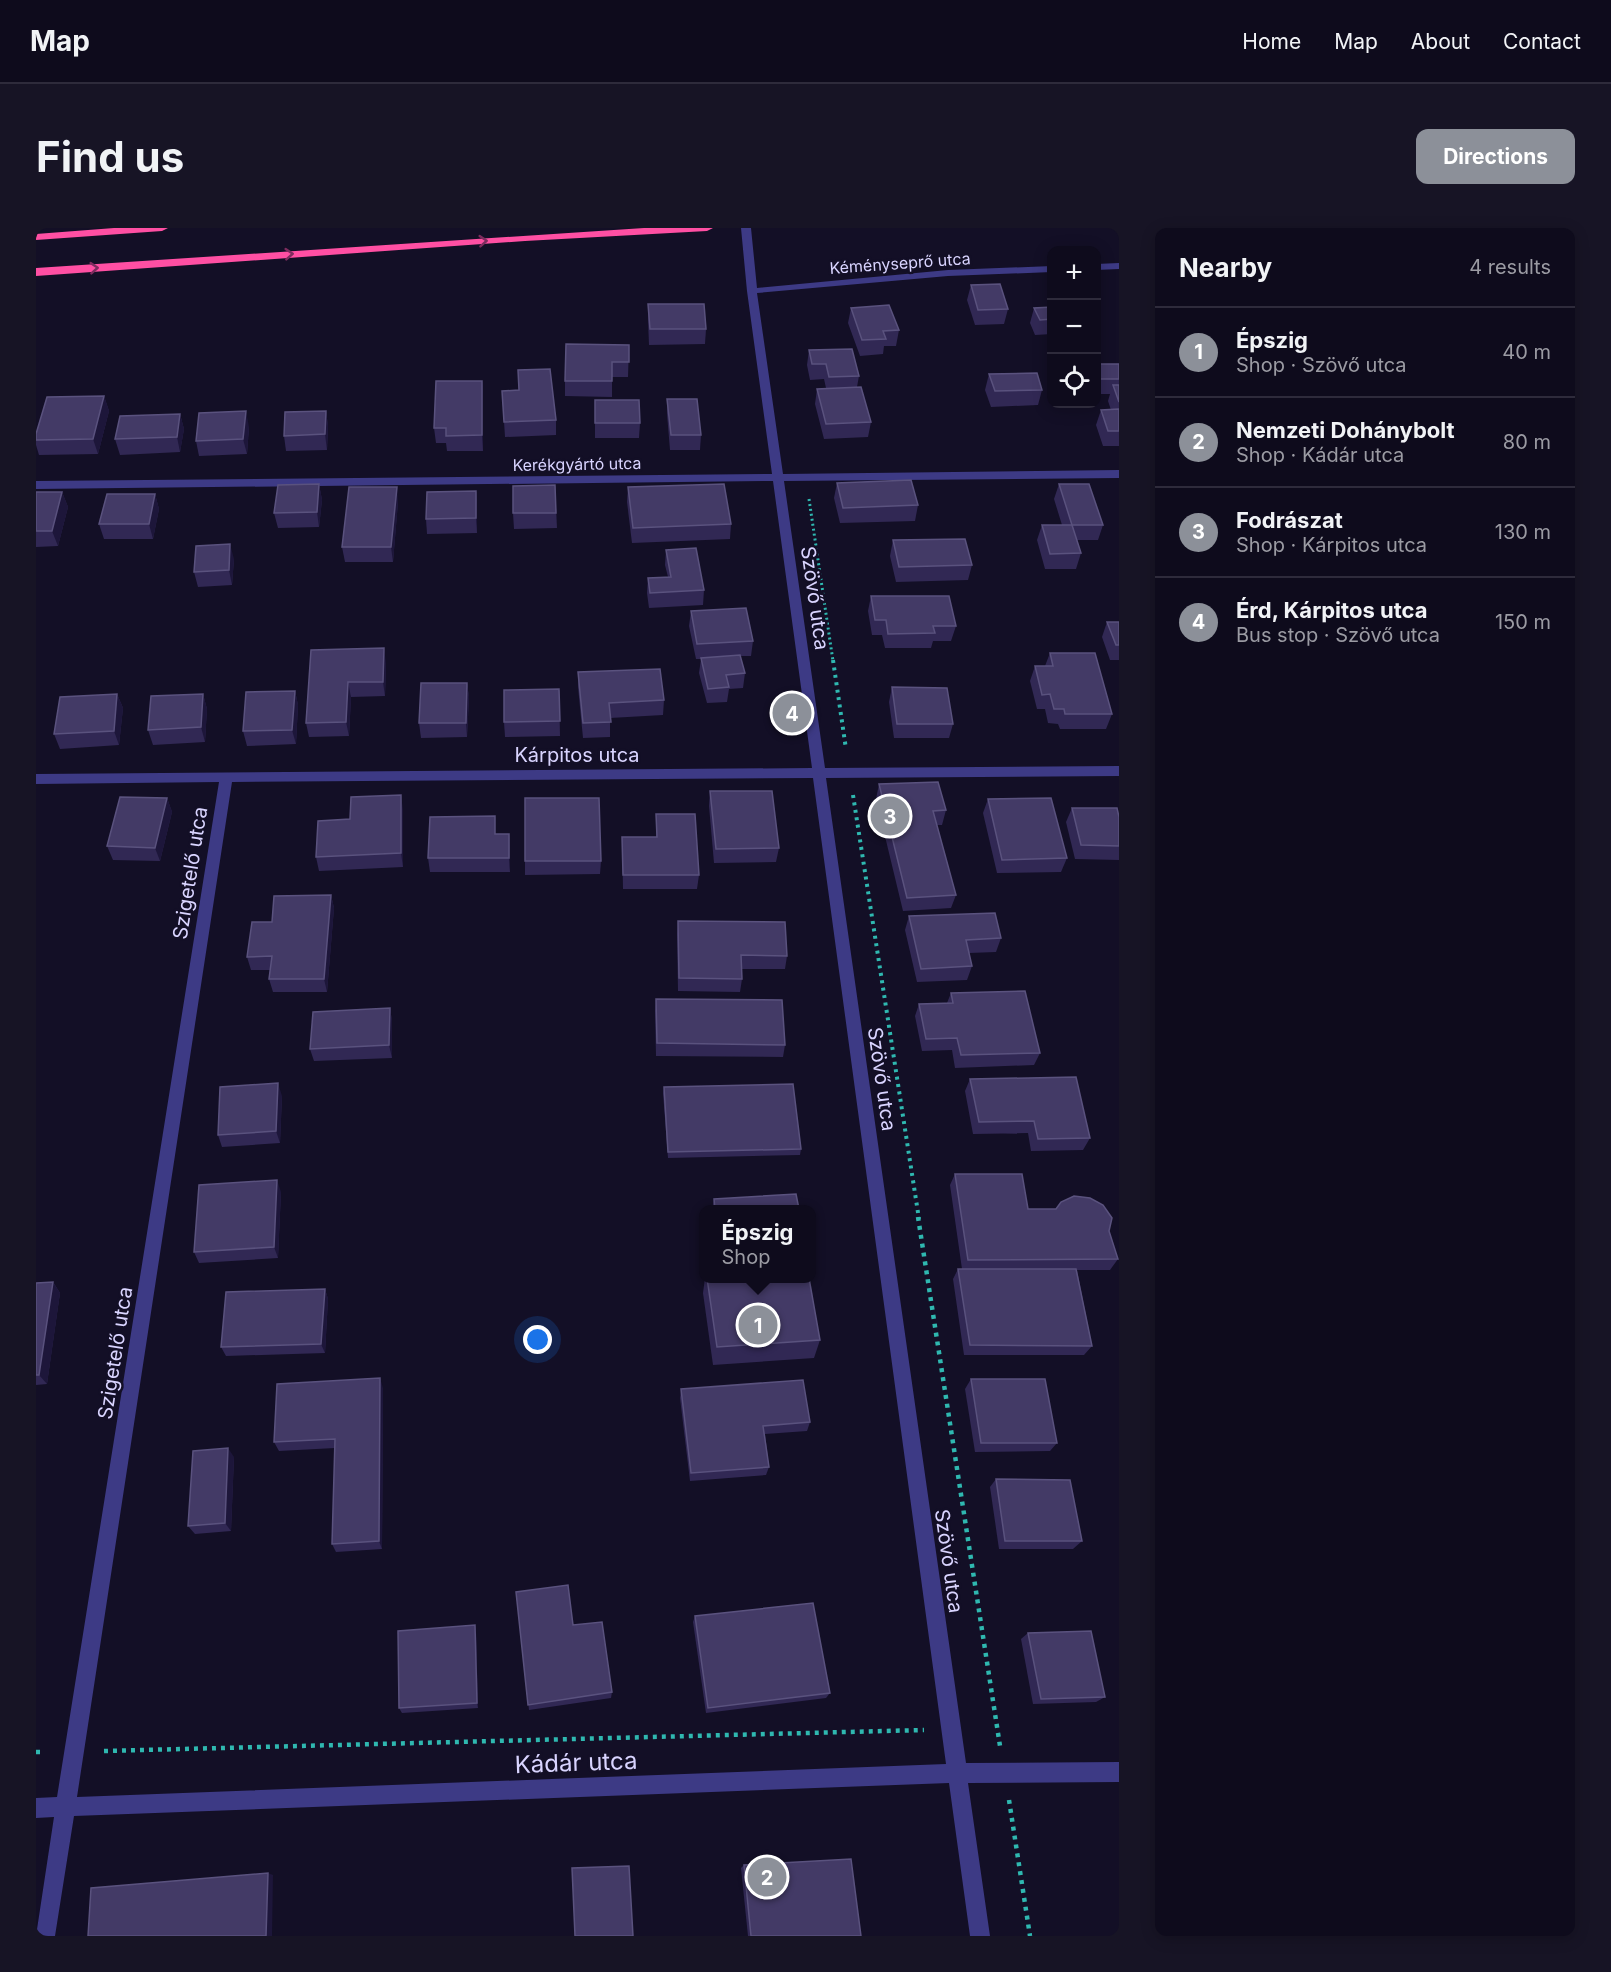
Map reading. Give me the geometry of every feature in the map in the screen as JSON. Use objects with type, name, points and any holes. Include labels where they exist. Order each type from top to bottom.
[{"type":"highway","points":[[36,237],[162,228]]},
{"type":"highway","points":[[36,272],[707,228]]},
{"type":"street","name":"Szövő utca","points":[[746,228],[752,291],[777,477],[980,1936]]},
{"type":"street","points":[[1101,267],[1119,266]]},
{"type":"street","name":"Kéményseprő utca","points":[[752,291],[948,273],[1047,269]]},
{"type":"street","name":"Kerékgyártó utca","points":[[36,485],[1119,474]]},
{"type":"street","name":"Kárpitos utca","points":[[36,779],[1119,771]]},
{"type":"street","name":"Szigetelő utca","points":[[45,1936],[226,777]]},
{"type":"street","name":"Kádár utca","points":[[36,1808],[958,1773],[1119,1772]]},
{"type":"path","points":[[806,477],[849,772],[1030,1936]]},
{"type":"path","points":[[36,1752],[951,1729]]},
{"type":"building","points":[[1000,284],[1008,309],[978,310],[971,285]]},
{"type":"building","points":[[648,304],[704,304],[706,329],[650,329]]},
{"type":"building","points":[[889,305],[899,330],[883,331],[886,339],[862,340],[851,308]]},
{"type":"building","points":[[1047,307],[1047,319],[1040,320],[1034,308]]},
{"type":"building","points":[[566,344],[629,345],[629,362],[612,362],[612,381],[565,381]]},
{"type":"building","points":[[852,349],[859,376],[829,377],[826,364],[812,364],[809,350]]},
{"type":"building","points":[[1101,364],[1119,364],[1119,379],[1101,379]]},
{"type":"building","points":[[550,369],[556,420],[504,422],[502,391],[519,390],[518,370]]},
{"type":"building","points":[[1037,373],[1042,390],[995,391],[989,374]]},
{"type":"building","points":[[436,381],[482,381],[482,435],[446,436],[446,428],[434,428]]},
{"type":"building","points":[[1113,385],[1119,385],[1119,402]]},
{"type":"building","points":[[861,387],[871,422],[826,424],[817,389]]},
{"type":"building","points":[[104,396],[93,439],[36,440],[47,397]]},
{"type":"building","points":[[667,399],[697,399],[701,435],[671,435]]},
{"type":"building","points":[[595,400],[639,400],[640,423],[595,423]]},
{"type":"building","points":[[1119,409],[1119,431],[1108,431],[1101,410]]},
{"type":"building","points":[[246,411],[243,439],[196,441],[199,413]]},
{"type":"building","points":[[326,411],[325,434],[284,436],[285,412]]},
{"type":"building","points":[[180,414],[177,437],[115,439],[120,416]]},
{"type":"building","points":[[911,480],[918,505],[843,508],[837,483]]},
{"type":"building","points":[[319,484],[317,512],[274,513],[278,485]]},
{"type":"building","points":[[724,484],[731,524],[633,528],[628,487]]},
{"type":"building","points":[[1059,484],[1089,484],[1103,525],[1072,525]]},
{"type":"building","points":[[555,485],[556,513],[513,513],[513,486]]},
{"type":"building","points":[[349,487],[397,487],[391,547],[342,547]]},
{"type":"building","points":[[476,491],[476,518],[426,519],[427,492]]},
{"type":"building","points":[[36,492],[62,492],[52,531],[36,531]]},
{"type":"building","points":[[107,494],[155,494],[149,524],[99,524]]},
{"type":"building","points":[[1042,525],[1072,525],[1081,553],[1050,554]]},
{"type":"building","points":[[965,539],[972,565],[899,567],[893,540]]},
{"type":"building","points":[[230,544],[229,570],[194,572],[196,546]]},
{"type":"building","points":[[696,548],[704,590],[650,593],[648,578],[671,577],[666,550]]},
{"type":"building","points":[[871,596],[949,596],[956,626],[933,626],[935,633],[888,634],[886,620],[875,620]]},
{"type":"building","points":[[746,608],[753,641],[697,644],[691,611]]},
{"type":"building","points":[[1107,622],[1119,622],[1119,645],[1116,645]]},
{"type":"building","points":[[384,648],[383,682],[348,682],[346,722],[306,723],[311,650]]},
{"type":"building","points":[[1050,653],[1095,653],[1112,714],[1065,714],[1064,709],[1054,709],[1050,694],[1042,695],[1035,666],[1053,666]]},
{"type":"building","points":[[740,655],[745,673],[726,675],[729,687],[708,689],[701,658]]},
{"type":"building","points":[[660,669],[664,700],[609,703],[611,722],[583,723],[578,672]]},
{"type":"building","points":[[421,683],[467,683],[466,723],[419,723]]},
{"type":"building","points":[[892,687],[947,688],[953,724],[897,724]]},
{"type":"building","points":[[559,689],[560,721],[504,722],[504,690]]},
{"type":"building","points":[[295,691],[292,730],[243,731],[246,692]]},
{"type":"building","points":[[117,694],[114,731],[54,734],[60,697]]},
{"type":"building","points":[[203,694],[201,727],[148,730],[151,696]]},
{"type":"building","points":[[938,782],[946,810],[933,811],[956,895],[907,898],[879,784]]},
{"type":"building","points":[[710,791],[772,791],[779,848],[716,849]]},
{"type":"building","points":[[401,795],[401,853],[316,857],[318,821],[350,819],[351,797]]},
{"type":"building","points":[[120,797],[167,798],[155,848],[107,846]]},
{"type":"building","points":[[525,798],[599,798],[601,861],[525,861]]},
{"type":"building","points":[[1051,798],[1067,858],[1002,860],[988,799]]},
{"type":"building","points":[[1072,808],[1117,808],[1119,846],[1081,845]]},
{"type":"building","points":[[656,814],[695,814],[699,875],[623,875],[622,837],[657,837]]},
{"type":"building","points":[[495,816],[495,834],[509,834],[509,858],[428,858],[430,817]]},
{"type":"building","points":[[331,895],[324,979],[269,979],[272,956],[247,957],[252,922],[272,922],[274,896]]},
{"type":"building","points":[[995,913],[1001,938],[966,940],[972,966],[921,969],[909,916]]},
{"type":"building","points":[[678,921],[785,922],[787,956],[741,955],[742,979],[679,978]]},
{"type":"building","points":[[1025,991],[1040,1053],[961,1055],[957,1038],[926,1039],[919,1004],[953,1003],[951,993]]},
{"type":"building","points":[[656,999],[782,1000],[785,1045],[657,1043]]},
{"type":"building","points":[[390,1008],[389,1045],[310,1049],[313,1012]]},
{"type":"building","points":[[1076,1077],[1090,1138],[1038,1139],[1034,1121],[979,1122],[970,1079]]},
{"type":"building","points":[[278,1083],[276,1131],[218,1135],[220,1087]]},
{"type":"building","points":[[793,1084],[801,1149],[668,1152],[664,1087]]},
{"type":"building","points":[[955,1174],[1022,1174],[1028,1209],[1056,1209],[1061,1202],[1074,1196],[1090,1198],[1103,1205],[1112,1218],[1109,1231],[1118,1259],[968,1260]]},
{"type":"building","points":[[277,1180],[274,1247],[194,1252],[199,1185]]},
{"type":"building","points":[[796,1194],[798,1205],[715,1205],[714,1199]]},
{"type":"building","points":[[958,1269],[1076,1269],[1092,1346],[970,1345]]},
{"type":"building","points":[[53,1282],[39,1375],[36,1375],[36,1283]]},
{"type":"building","points":[[708,1283],[810,1283],[820,1340],[717,1347]]},
{"type":"building","points":[[325,1289],[321,1344],[221,1347],[226,1292]]},
{"type":"building","points":[[380,1378],[379,1541],[332,1544],[335,1439],[274,1442],[277,1384]]},
{"type":"building","points":[[971,1379],[1045,1379],[1057,1443],[981,1443]]},
{"type":"building","points":[[803,1380],[810,1422],[763,1426],[769,1467],[691,1473],[681,1389]]},
{"type":"building","points":[[228,1448],[225,1523],[188,1526],[193,1451]]},
{"type":"building","points":[[996,1479],[1070,1480],[1082,1541],[1005,1541]]},
{"type":"building","points":[[568,1585],[573,1625],[602,1622],[612,1692],[528,1705],[516,1592]]},
{"type":"building","points":[[813,1603],[830,1693],[708,1708],[695,1616]]},
{"type":"building","points":[[475,1625],[477,1703],[399,1708],[398,1631]]},
{"type":"building","points":[[1091,1631],[1105,1697],[1041,1699],[1028,1633]]},
{"type":"building","points":[[851,1859],[861,1936],[751,1936],[744,1865]]},
{"type":"building","points":[[629,1866],[633,1936],[575,1936],[572,1868]]},
{"type":"building","points":[[268,1873],[266,1936],[88,1936],[91,1888]]},
{"type":"place","name":"Érd, Kárpitos utca","points":[[792,713]]},
{"type":"place","name":"Fodrászat","points":[[890,816]]},
{"type":"place","name":"Épszig","points":[[758,1325]]},
{"type":"place","name":"Nemzeti Dohánybolt","points":[[767,1877]]}]
